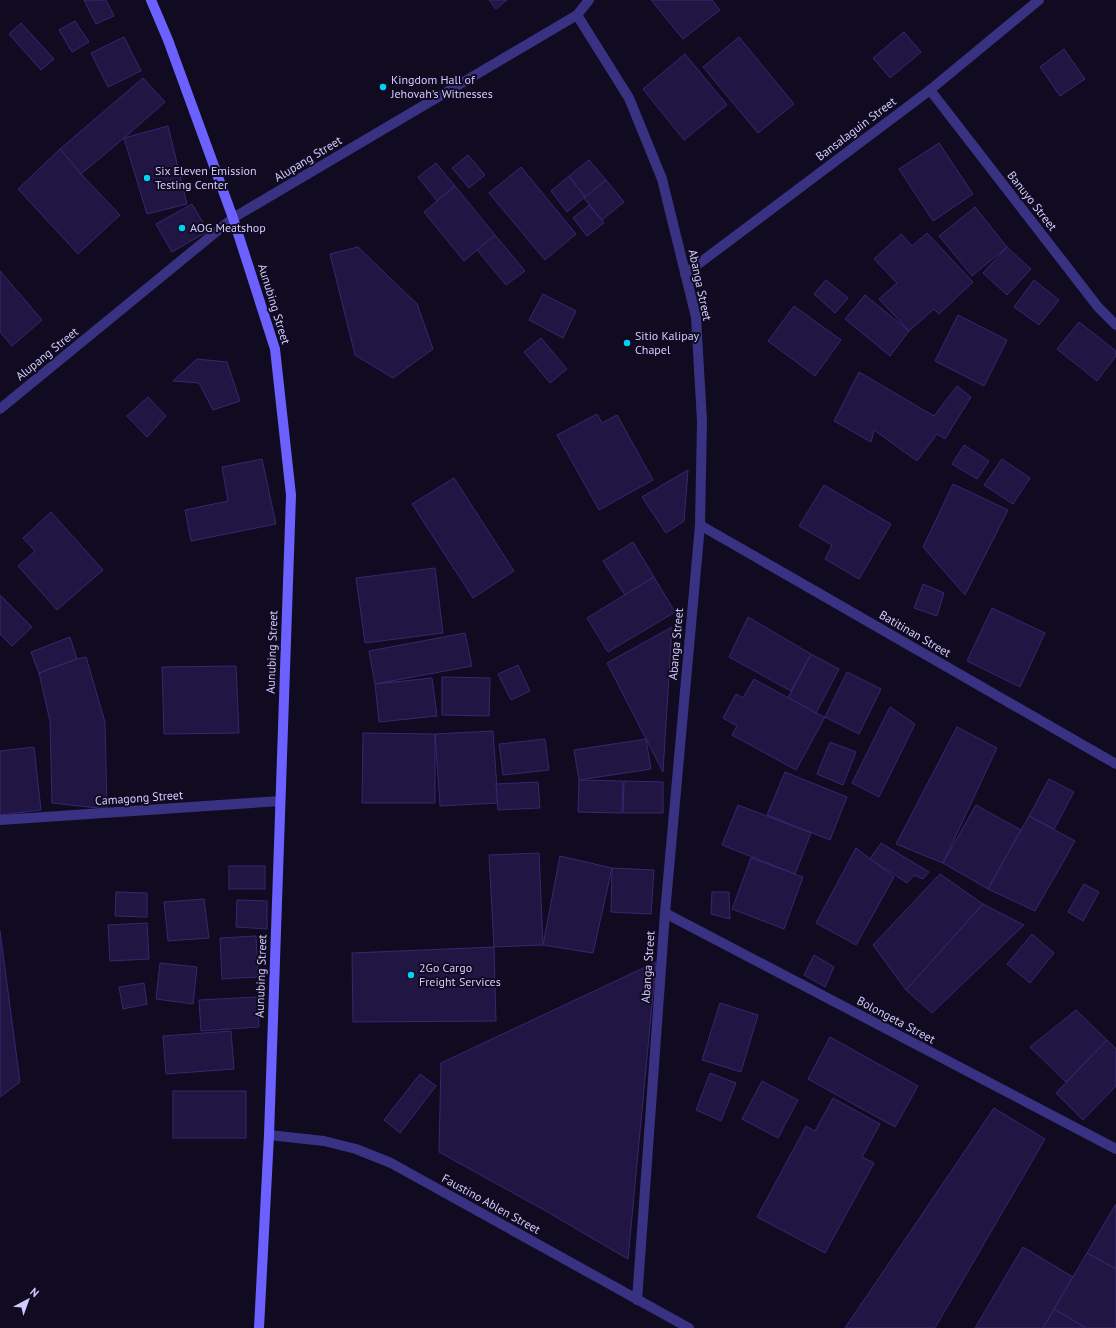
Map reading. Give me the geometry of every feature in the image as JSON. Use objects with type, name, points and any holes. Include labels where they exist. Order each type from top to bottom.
[{"type":"main road","name":"Aunubing Street","points":[[151,0],[168,40],[233,218],[275,349],[291,495],[269,1134],[259,1328]]},
{"type":"street","name":"Alupang Street","points":[[0,409],[233,218],[577,15],[589,0]]},
{"type":"street","name":"Bansalaguin Street","points":[[685,274],[930,90],[1039,0]]},
{"type":"street","name":"Abanga Street","points":[[577,15],[630,98],[662,179],[696,317],[702,421],[700,525],[665,913],[637,1300]]},
{"type":"street","name":"Banuyo Street","points":[[930,90],[1098,307],[1116,324]]},
{"type":"street","name":"Batitinan Street","points":[[700,525],[1116,764]]},
{"type":"street","name":"Camagong Street","points":[[0,820],[280,801]]},
{"type":"street","name":"Bolongeta Street","points":[[665,913],[1116,1149]]},
{"type":"street","name":"Faustino Ablen Street","points":[[269,1134],[324,1141],[356,1149],[391,1163],[688,1328]]},
{"type":"building","points":[[84,0],[106,0],[114,16],[96,24]]},
{"type":"building","points":[[489,0],[507,0],[496,9]]},
{"type":"building","points":[[651,0],[712,0],[720,10],[683,39]]},
{"type":"building","points":[[75,21],[89,42],[72,52],[59,30]]},
{"type":"building","points":[[21,23],[54,59],[41,70],[9,34]]},
{"type":"building","points":[[904,32],[921,52],[890,78],[873,58]]},
{"type":"building","points":[[124,37],[141,71],[108,87],[91,53]]},
{"type":"building","points":[[739,37],[794,104],[758,133],[703,67]]},
{"type":"building","points":[[1064,49],[1085,79],[1060,96],[1040,67]]},
{"type":"building","points":[[685,54],[727,105],[684,140],[643,89]]},
{"type":"building","points":[[143,78],[165,102],[81,174],[60,149]]},
{"type":"building","points":[[168,126],[187,204],[147,214],[124,138]]},
{"type":"building","points":[[939,143],[973,194],[933,221],[899,169]]},
{"type":"building","points":[[60,149],[81,174],[120,215],[78,254],[18,189]]},
{"type":"building","points":[[468,155],[485,175],[469,188],[452,168]]},
{"type":"building","points":[[589,160],[606,180],[585,197],[569,176]]},
{"type":"building","points":[[436,163],[455,186],[437,201],[418,177]]},
{"type":"building","points":[[521,167],[576,234],[545,260],[489,193]]},
{"type":"building","points":[[569,176],[585,197],[567,212],[551,191]]},
{"type":"building","points":[[606,180],[624,202],[602,220],[584,198]]},
{"type":"building","points":[[455,186],[495,235],[464,261],[424,212]]},
{"type":"building","name":"AOG Meatshop","points":[[192,204],[208,231],[172,252],[156,224]]},
{"type":"building","points":[[589,205],[604,223],[587,236],[573,218]]},
{"type":"building","points":[[975,207],[1007,247],[972,276],[939,236]]},
{"type":"building","points":[[927,233],[973,282],[939,314],[934,309],[909,331],[879,299],[897,283],[874,259],[901,234],[912,246]]},
{"type":"building","points":[[495,235],[525,271],[506,285],[477,250]]},
{"type":"building","points":[[358,247],[417,304],[433,349],[393,378],[355,355],[330,254]]},
{"type":"building","points":[[1007,247],[1031,269],[1007,295],[983,273]]},
{"type":"building","points":[[0,271],[42,320],[12,346],[0,332]]},
{"type":"building","points":[[826,280],[848,298],[835,313],[814,294]]},
{"type":"building","points":[[1034,280],[1059,300],[1039,325],[1014,307]]},
{"type":"building","points":[[543,294],[576,311],[563,338],[529,320]]},
{"type":"building","points":[[865,295],[909,331],[890,356],[845,319]]},
{"type":"building","points":[[794,306],[841,340],[815,376],[768,341]]},
{"type":"building","points":[[958,315],[1007,340],[984,386],[935,361]]},
{"type":"building","points":[[1079,322],[1116,351],[1116,356],[1097,381],[1057,349]]},
{"type":"building","points":[[541,338],[567,369],[550,383],[524,352]]},
{"type":"building","points":[[197,359],[227,362],[240,401],[213,410],[199,383],[173,381]]},
{"type":"building","points":[[859,372],[934,416],[957,386],[971,397],[945,439],[937,434],[917,461],[874,430],[871,442],[834,421]]},
{"type":"building","points":[[148,397],[166,416],[147,437],[127,416]]},
{"type":"building","points":[[597,414],[602,423],[617,415],[653,480],[599,510],[557,435]]},
{"type":"building","points":[[964,445],[989,461],[977,479],[952,464]]},
{"type":"building","points":[[262,459],[276,524],[191,541],[185,510],[228,501],[222,467]]},
{"type":"building","points":[[1002,459],[1030,478],[1013,504],[984,485]]},
{"type":"building","points":[[688,470],[684,521],[666,533],[642,497]]},
{"type":"building","points":[[454,478],[514,571],[473,598],[412,504]]},
{"type":"building","points":[[953,484],[1008,510],[965,595],[923,547]]},
{"type":"building","points":[[824,485],[891,524],[859,579],[825,559],[832,545],[799,526]]},
{"type":"building","points":[[51,512],[103,570],[57,610],[18,566],[35,551],[23,538]]},
{"type":"building","points":[[633,542],[654,577],[625,595],[603,561]]},
{"type":"building","points":[[435,568],[443,633],[365,643],[356,578]]},
{"type":"building","points":[[654,577],[675,612],[608,652],[587,618]]},
{"type":"building","points":[[923,584],[944,593],[937,616],[914,608]]},
{"type":"building","points":[[0,595],[32,627],[12,646],[0,634]]},
{"type":"building","points":[[992,608],[1045,633],[1020,687],[967,661]]},
{"type":"building","points":[[748,617],[811,654],[791,691],[729,657]]},
{"type":"building","points":[[672,627],[663,772],[607,663]]},
{"type":"building","points":[[465,633],[472,666],[375,684],[369,651]]},
{"type":"building","points":[[70,637],[77,659],[39,673],[31,652]]},
{"type":"building","points":[[811,654],[839,669],[816,713],[788,698]]},
{"type":"building","points":[[86,657],[105,722],[107,809],[52,803],[50,721],[39,673]]},
{"type":"building","points":[[518,665],[530,691],[511,700],[498,674]]},
{"type":"building","points":[[236,666],[239,733],[164,734],[162,667]]},
{"type":"building","points":[[847,672],[881,689],[859,734],[825,717]]},
{"type":"building","points":[[442,677],[490,678],[489,716],[442,715]]},
{"type":"building","points":[[432,678],[437,716],[379,722],[375,684]]},
{"type":"building","points":[[754,679],[825,717],[796,770],[732,735],[737,726],[723,718],[736,694],[743,698]]},
{"type":"building","points":[[890,707],[915,724],[879,797],[852,783]]},
{"type":"building","points":[[957,727],[997,748],[943,863],[896,844]]},
{"type":"building","points":[[493,731],[498,803],[440,806],[435,734]]},
{"type":"building","points":[[363,733],[435,734],[435,803],[362,803]]},
{"type":"building","points":[[545,739],[549,770],[503,775],[499,744]]},
{"type":"building","points":[[646,739],[651,769],[579,780],[574,750]]},
{"type":"building","points":[[830,742],[856,752],[843,785],[817,774]]},
{"type":"building","points":[[34,747],[41,810],[0,815],[0,751]]},
{"type":"building","points":[[785,772],[847,797],[830,840],[767,815]]},
{"type":"building","points":[[1049,779],[1074,792],[1054,829],[1029,816]]},
{"type":"building","points":[[579,780],[623,781],[622,813],[578,812]]},
{"type":"building","points":[[624,781],[663,782],[663,813],[623,813]]},
{"type":"building","points":[[538,782],[540,808],[498,810],[496,784]]},
{"type":"building","points":[[738,805],[811,833],[795,874],[722,845]]},
{"type":"building","points":[[976,805],[1021,830],[988,889],[943,863]]},
{"type":"building","points":[[1029,816],[1075,841],[1035,911],[988,889]]},
{"type":"building","points":[[881,843],[929,872],[923,879],[914,875],[907,883],[870,859]]},
{"type":"building","points":[[856,848],[894,877],[856,945],[816,923]]},
{"type":"building","points":[[539,853],[543,945],[494,947],[489,855]]},
{"type":"building","points":[[560,856],[612,868],[593,953],[543,945]]},
{"type":"building","points":[[751,858],[803,877],[784,929],[732,909]]},
{"type":"building","points":[[229,866],[265,866],[265,889],[229,889]]},
{"type":"building","points":[[612,868],[654,870],[651,914],[611,912]]},
{"type":"building","points":[[940,874],[983,904],[906,990],[873,945]]},
{"type":"building","points":[[1084,884],[1099,892],[1083,921],[1068,912]]},
{"type":"building","points":[[116,892],[147,893],[147,917],[115,916]]},
{"type":"building","points":[[712,892],[729,892],[730,919],[711,914]]},
{"type":"building","points":[[204,899],[209,938],[168,941],[164,902]]},
{"type":"building","points":[[237,900],[267,901],[267,929],[236,927]]},
{"type":"building","points":[[983,904],[1024,925],[932,1013],[906,990]]},
{"type":"building","points":[[147,923],[149,959],[110,961],[108,925]]},
{"type":"building","points":[[0,931],[20,1082],[0,1097]]},
{"type":"building","points":[[1032,934],[1054,953],[1030,983],[1007,964]]},
{"type":"building","points":[[256,936],[258,977],[222,979],[220,938]]},
{"type":"building","points":[[494,947],[496,1021],[353,1022],[352,953]]},
{"type":"building","points":[[814,955],[834,967],[825,987],[804,975]]},
{"type":"building","points":[[656,962],[628,1259],[544,1210],[439,1152],[441,1063]]},
{"type":"building","points":[[160,963],[197,967],[193,1004],[156,999]]},
{"type":"building","points":[[144,983],[147,1004],[123,1009],[119,987]]},
{"type":"building","points":[[257,997],[259,1027],[201,1031],[199,1000]]},
{"type":"building","points":[[720,1003],[758,1015],[741,1072],[702,1060]]},
{"type":"building","points":[[1076,1010],[1107,1040],[1066,1082],[1030,1047]]},
{"type":"building","points":[[231,1031],[234,1069],[166,1074],[163,1036]]},
{"type":"building","points":[[830,1037],[918,1086],[895,1127],[808,1079]]},
{"type":"building","points":[[1107,1040],[1116,1049],[1116,1086],[1083,1120],[1056,1093]]},
{"type":"building","points":[[710,1073],[736,1083],[721,1121],[696,1110]]},
{"type":"building","points":[[420,1074],[436,1086],[400,1133],[384,1120]]},
{"type":"building","points":[[762,1081],[798,1100],[778,1138],[742,1119]]},
{"type":"building","points":[[173,1091],[246,1091],[246,1138],[173,1138]]},
{"type":"building","points":[[833,1098],[880,1124],[862,1157],[874,1163],[825,1253],[757,1217],[806,1126],[815,1131]]},
{"type":"building","points":[[994,1108],[1045,1139],[935,1328],[845,1328]]},
{"type":"building","points":[[1116,1204],[1116,1269],[1087,1253]]},
{"type":"building","points":[[1023,1247],[1073,1277],[1043,1328],[975,1328]]},
{"type":"building","points":[[1087,1253],[1116,1269],[1116,1328],[1086,1328],[1054,1309]]},
{"type":"building","points":[[1054,1309],[1086,1328],[1043,1328]]},
{"type":"place","name":"Kingdom Hall of Jehovah's Witnesses","points":[[383,87]]},
{"type":"place","name":"Six Eleven Emission Testing Center","points":[[147,178]]},
{"type":"place","name":"AOG Meatshop","points":[[182,228]]},
{"type":"place","name":"Sitio Kalipay Chapel","points":[[627,343]]},
{"type":"place","name":"2Go Cargo Freight Services","points":[[411,975]]}]
